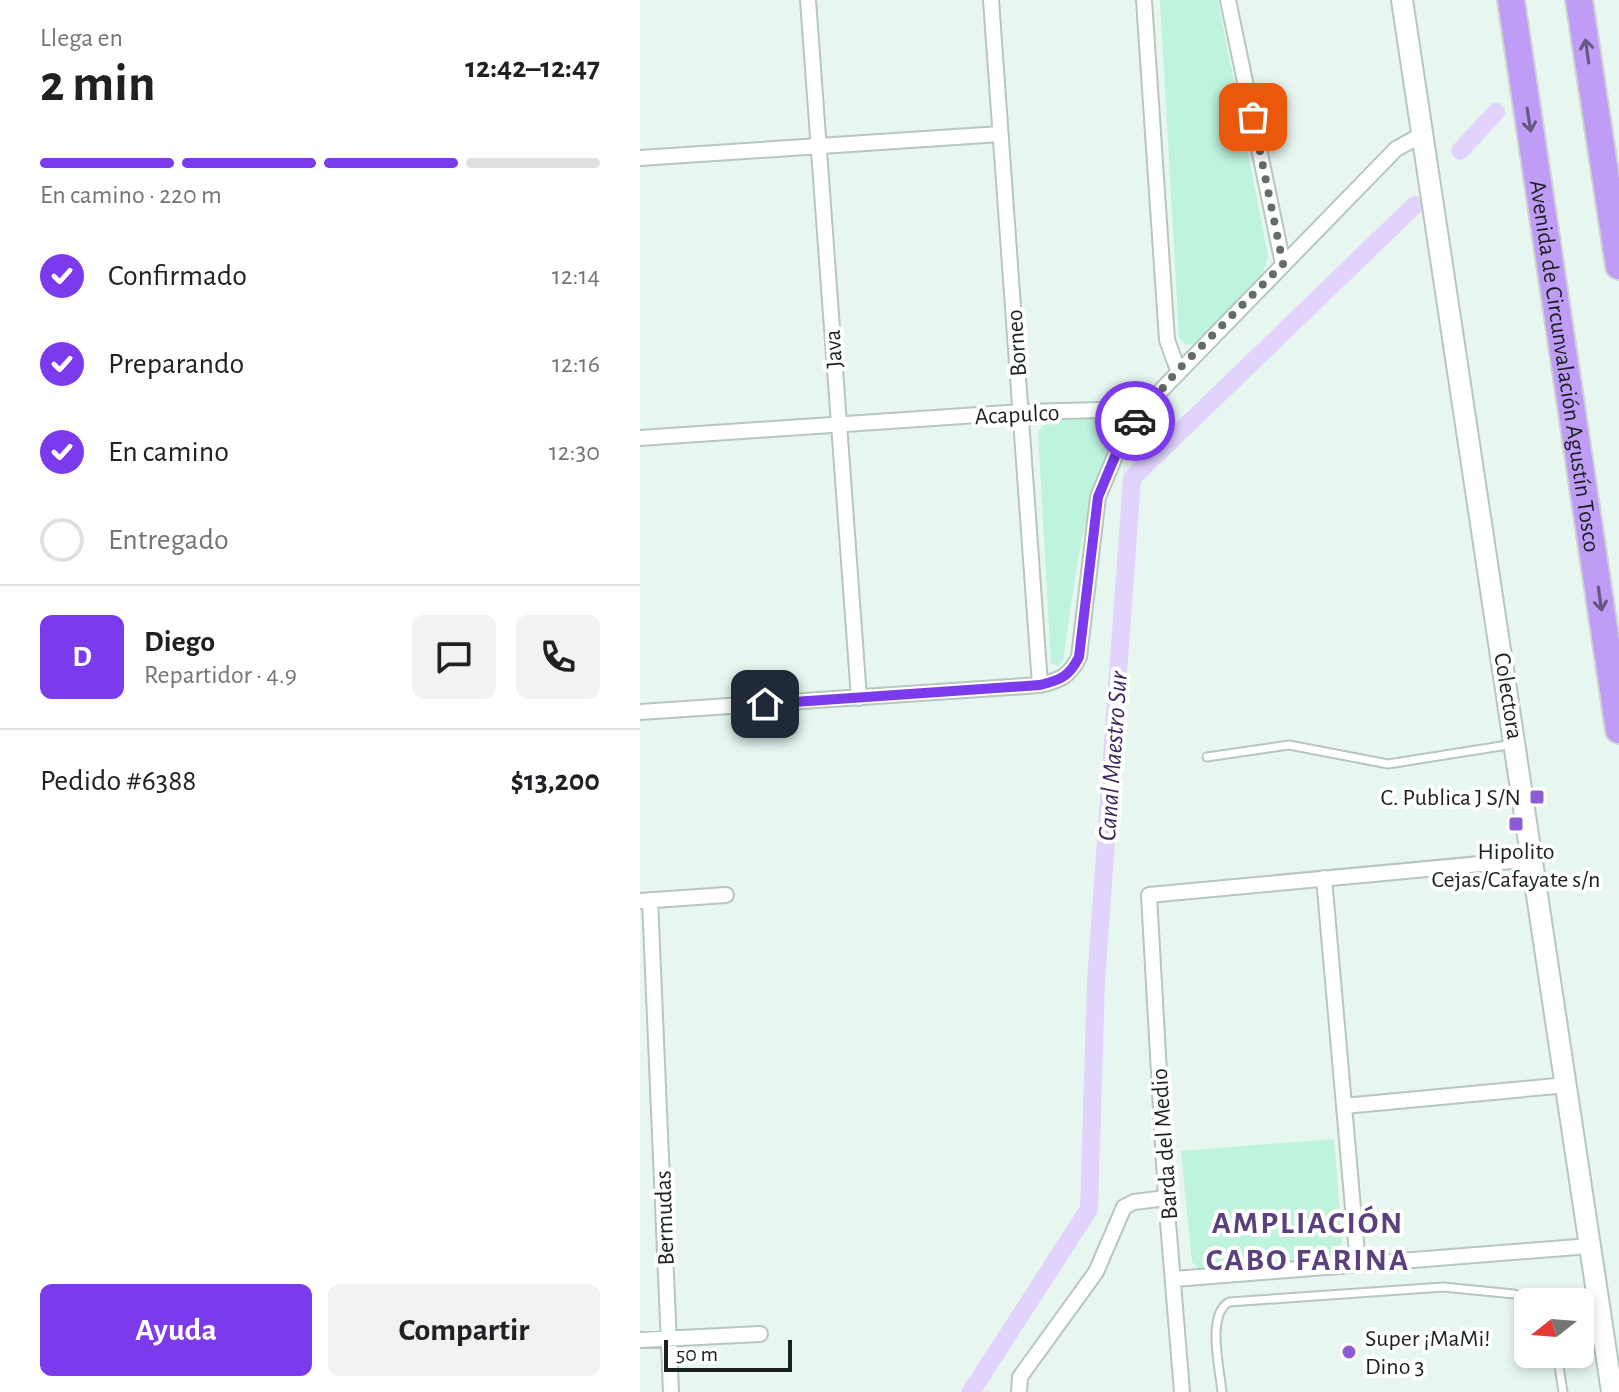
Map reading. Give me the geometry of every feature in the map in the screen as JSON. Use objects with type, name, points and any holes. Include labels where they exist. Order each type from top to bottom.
[{"type":"highway","name":"Avenida de Circunvalación Agustín Tosco","points":[[1511,0],[1619,730]]},
{"type":"highway","points":[[1579,0],[1619,266]]},
{"type":"street","name":"Java","points":[[808,0],[859,698]]},
{"type":"street","name":"Borneo","points":[[991,0],[1040,685]]},
{"type":"street","points":[[1144,0],[1167,340],[1178,370]]},
{"type":"street","points":[[1228,0],[1283,264]]},
{"type":"street","name":"Colectora","points":[[1402,0],[1425,133],[1612,1392]]},
{"type":"street","points":[[640,712],[1040,685],[1061,680],[1072,671],[1079,657],[1098,497],[1118,449],[1143,409],[1396,149],[1425,133]]},
{"type":"street","points":[[640,158],[1000,134]]},
{"type":"street","name":"Acapulco","points":[[640,438],[1022,412],[1143,409]]},
{"type":"street","points":[[1358,1265],[1324,878],[1533,859]]},
{"type":"street","name":"Barda del Medio","points":[[1182,1392],[1166,1198],[1149,895],[1324,878]]},
{"type":"street","points":[[645,900],[726,895]]},
{"type":"street","name":"Bermudas","points":[[645,900],[671,1392]]},
{"type":"street","points":[[1344,1106],[1567,1085]]},
{"type":"street","points":[[1019,1392],[1020,1377],[1096,1272],[1124,1207],[1134,1202],[1166,1198]]},
{"type":"street","points":[[1174,1279],[1590,1246]]},
{"type":"street","points":[[640,1340],[760,1334]]},
{"type":"lane","points":[[1207,757],[1289,745],[1388,764],[1516,744]]},
{"type":"lane","points":[[1222,1392],[1217,1319],[1222,1306],[1229,1302],[1443,1287],[1514,1294]]},
{"type":"lane","points":[[1594,1340],[1605,1340]]},
{"type":"lane","points":[[1559,1368],[1563,1392]]},
{"type":"green space","points":[[1160,0],[1218,0],[1268,256],[1264,271],[1197,343],[1186,345],[1179,337]]},
{"type":"green space","points":[[1103,417],[1110,422],[1110,442],[1086,520],[1063,662],[1057,666],[1051,663],[1038,431],[1050,419]]},
{"type":"green space","points":[[1334,1139],[1342,1243],[1340,1253],[1332,1261],[1199,1269],[1192,1262],[1181,1151]]},
{"type":"waterway","name":"Canal Maestro Sur","points":[[1460,151],[1496,112]]},
{"type":"waterway","name":"Canal Maestro Sur","points":[[971,1392],[1089,1209],[1096,981],[1132,478],[1415,205]]},
{"type":"way so far","points":[[1135,421],[1178,370],[1283,264],[1253,117]]},
{"type":"place","name":"C. Publica J S/N","points":[[1537,797]]},
{"type":"place","name":"Hipolito Cejas/Cafayate s/n","points":[[1516,824]]},
{"type":"place","name":"Super ¡MaMi! Dino 3","points":[[1349,1352]]},
{"type":"district","name":"AMPLIACIÓN CABO FARINA","points":[[1308,1240]]},
{"type":"route","points":[[765,704],[1040,685],[1061,680],[1072,671],[1079,657],[1098,497],[1118,449],[1135,421]]}]
